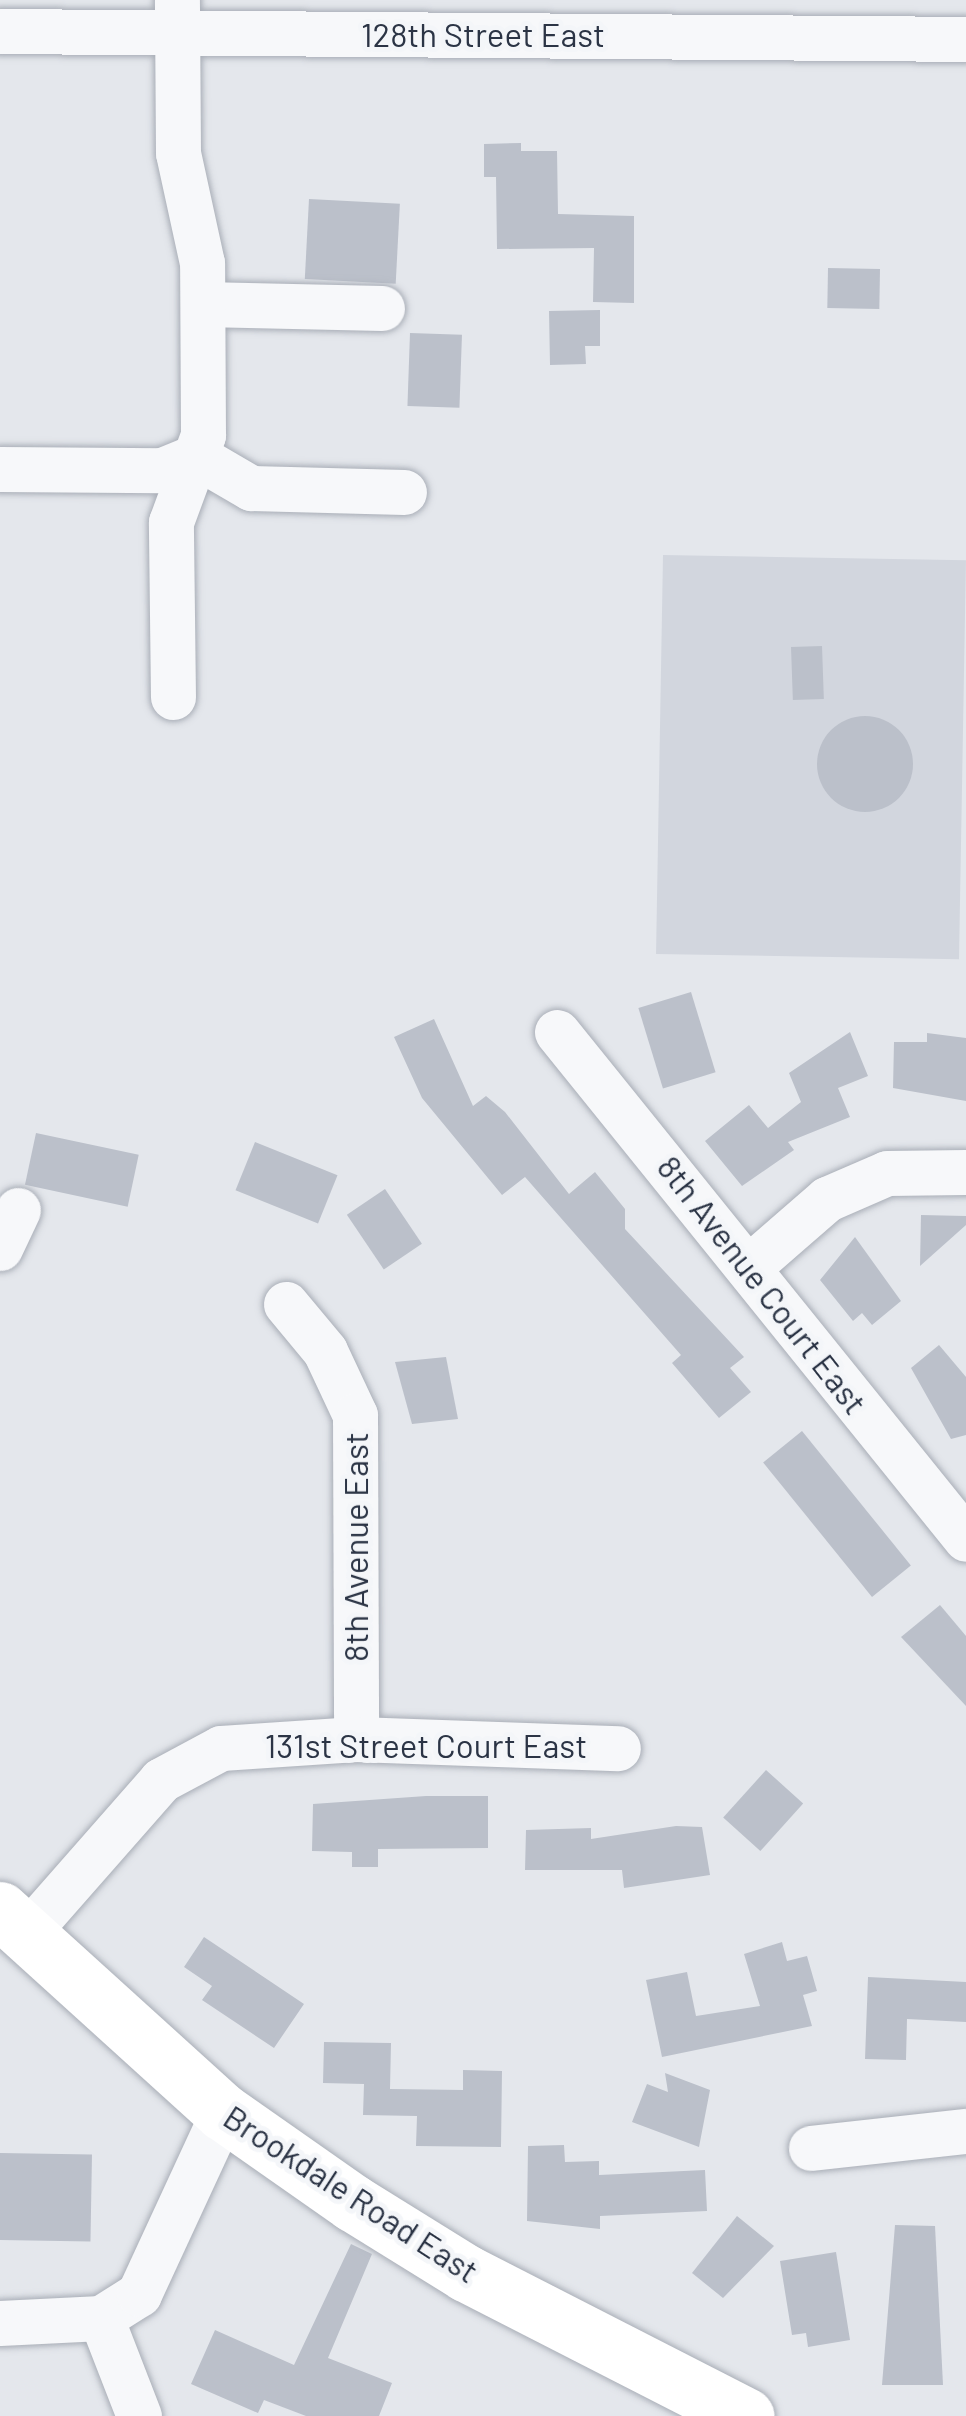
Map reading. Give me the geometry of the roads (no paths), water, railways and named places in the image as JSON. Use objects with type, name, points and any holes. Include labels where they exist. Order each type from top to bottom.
[{"type":"main road","name":"Brookdale Road East","points":[[13,1923],[223,2112],[466,2273],[746,2416]]},
{"type":"street","name":"128th Street East","points":[[0,31],[177,16],[966,39]]},
{"type":"street","points":[[172,697],[171,522],[196,457],[203,304],[200,233],[178,153],[177,16]]},
{"type":"street","points":[[203,304],[382,308]]},
{"type":"street","points":[[0,470],[162,470],[196,457]]},
{"type":"street","points":[[196,457],[251,488],[404,492]]},
{"type":"street","name":"8th Avenue Court East","points":[[557,1032],[751,1264],[966,1539]]},
{"type":"street","points":[[751,1264],[827,1199],[887,1173],[966,1172]]},
{"type":"street","name":"8th Avenue East","points":[[286,1304],[325,1351],[355,1414],[356,1739]]},
{"type":"street","name":"131st Street Court East","points":[[13,1923],[179,1764],[241,1745],[356,1739],[618,1748]]},
{"type":"street","points":[[0,2323],[101,2318],[152,2277],[223,2112]]},
{"type":"street","points":[[811,2148],[966,2131]]},
{"type":"street","points":[[101,2318],[139,2416]]}]
